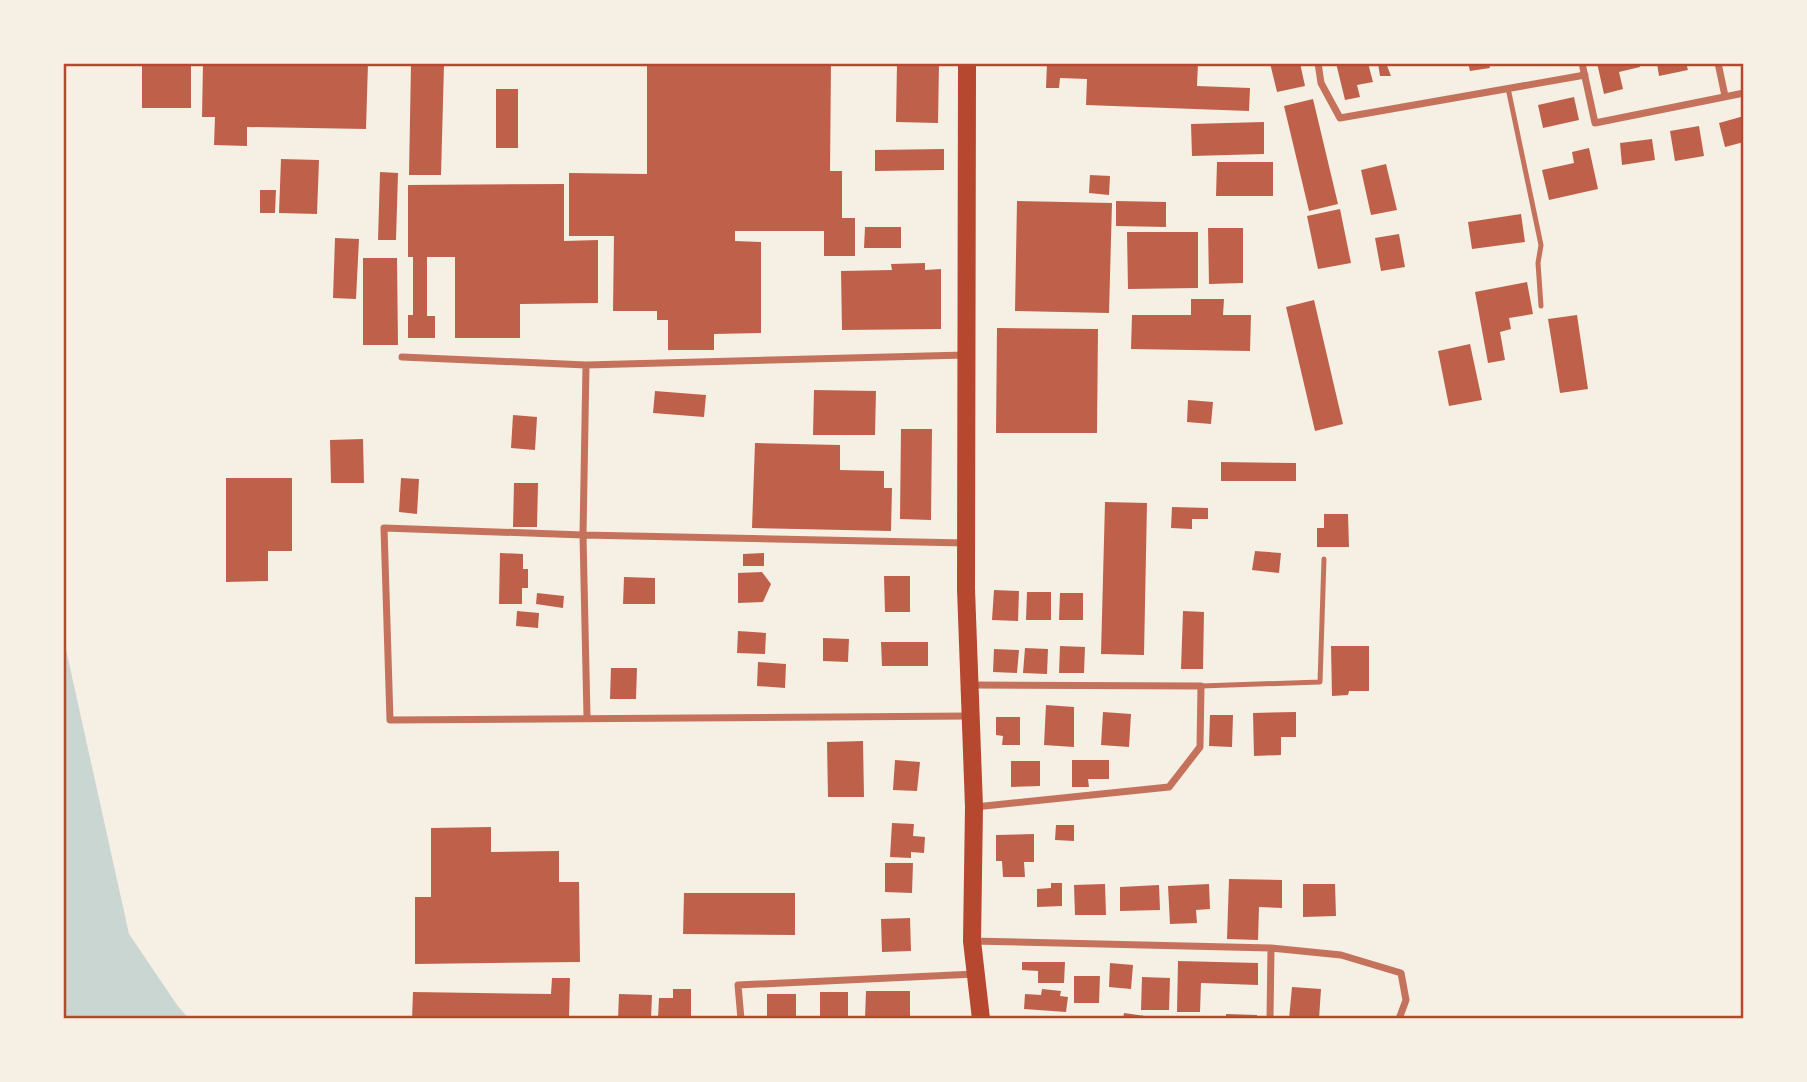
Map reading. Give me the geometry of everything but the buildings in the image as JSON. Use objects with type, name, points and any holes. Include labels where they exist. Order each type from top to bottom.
[{"type":"main road","points":[[967,63],[966,543],[974,807],[972,941],[981,1019]]},
{"type":"street","points":[[1318,63],[1321,83],[1340,118],[1585,75]]},
{"type":"street","points":[[1582,63],[1595,122],[1744,93]]},
{"type":"street","points":[[1718,63],[1725,96]]},
{"type":"street","points":[[402,357],[586,365],[966,355]]},
{"type":"street","points":[[586,365],[583,535],[587,718]]},
{"type":"street","points":[[966,543],[384,528],[390,720],[971,716]]},
{"type":"street","points":[[970,685],[1202,686],[1200,747],[1168,787],[974,807]]},
{"type":"street","points":[[972,941],[1271,948],[1341,955],[1401,973],[1406,1000],[1399,1019]]},
{"type":"street","points":[[1270,1019],[1271,948]]},
{"type":"street","points":[[741,1019],[738,985],[975,974]]},
{"type":"lane","points":[[1508,88],[1541,245],[1538,263],[1541,306]]},
{"type":"lane","points":[[1202,686],[1320,682],[1324,559]]},
{"type":"shaded area","points":[[63,636],[129,934],[189,1019],[63,1019]]}]
